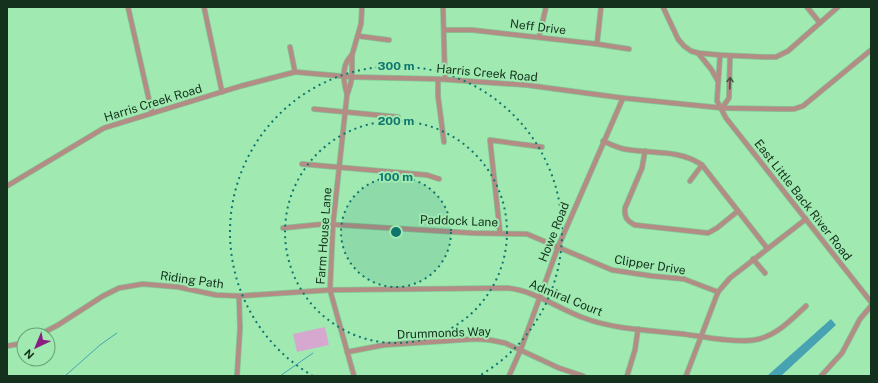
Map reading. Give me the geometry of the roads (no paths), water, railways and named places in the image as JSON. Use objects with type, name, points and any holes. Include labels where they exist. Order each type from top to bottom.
[{"type":"street","points":[[128,7],[152,113]]},
{"type":"street","points":[[204,7],[222,92]]},
{"type":"street","points":[[344,76],[347,59],[352,55],[358,36],[362,7]]},
{"type":"street","points":[[443,7],[445,79]]},
{"type":"street","points":[[539,37],[546,7]]},
{"type":"street","points":[[597,44],[601,7]]},
{"type":"street","points":[[663,7],[678,39],[690,51],[730,56],[776,57],[788,50],[838,7]]},
{"type":"street","points":[[807,7],[820,22]]},
{"type":"street","name":"Neff Drive","points":[[444,30],[472,30],[629,49]]},
{"type":"street","points":[[358,36],[389,40]]},
{"type":"street","points":[[290,47],[295,72]]},
{"type":"street","name":"Harris Creek Road","points":[[7,186],[104,128],[222,92],[295,72],[352,77],[445,79],[526,85],[623,98],[722,108],[782,110],[794,109],[803,106],[871,50]]},
{"type":"street","points":[[698,53],[711,69],[718,82]]},
{"type":"street","name":"Farm House Lane","points":[[352,55],[352,77],[347,94],[333,224],[330,290],[354,376]]},
{"type":"street","name":"East Little Back River Road","points":[[720,55],[717,101],[726,118],[871,304]]},
{"type":"street","points":[[722,108],[729,98],[730,56]]},
{"type":"street","name":"Farm House Lane","points":[[344,76],[344,84],[347,94]]},
{"type":"street","points":[[438,79],[438,96],[444,142]]},
{"type":"street","name":"Howe Road","points":[[509,376],[521,350],[558,247],[623,98]]},
{"type":"street","points":[[314,109],[398,117]]},
{"type":"street","points":[[500,233],[490,140],[542,148]]},
{"type":"street","points":[[603,141],[621,148],[688,157],[702,166],[767,248]]},
{"type":"street","points":[[645,151],[642,168],[625,208],[624,214],[627,219],[635,225],[708,233],[717,228],[738,211]]},
{"type":"street","points":[[302,164],[427,175],[439,180]]},
{"type":"street","points":[[690,181],[702,166]]},
{"type":"street","points":[[686,376],[718,292],[730,278],[767,248],[806,220]]},
{"type":"street","name":"Paddock Lane","points":[[283,228],[333,224],[472,233],[527,234],[558,247]]},
{"type":"street","name":"Clipper Drive","points":[[558,247],[612,270],[684,279],[718,292]]},
{"type":"street","points":[[754,259],[764,273]]},
{"type":"street","name":"Riding Path","points":[[54,327],[103,296],[119,288],[143,284],[178,287],[216,295],[239,296],[330,290]]},
{"type":"street","name":"Admiral Court","points":[[330,290],[508,288],[522,290],[595,322],[638,329],[748,341],[758,340],[783,327],[806,306]]},
{"type":"street","points":[[237,376],[240,328],[239,296]]},
{"type":"street","points":[[821,376],[842,353],[860,319],[871,304]]},
{"type":"street","points":[[627,376],[638,329]]},
{"type":"street","name":"Drummonds Way","points":[[347,352],[384,345],[490,340],[505,343],[560,368],[583,376]]},
{"type":"water","points":[[831,319],[836,325],[781,376],[767,376]]},
{"type":"waterway","points":[[65,376],[100,345],[117,333]]},
{"type":"waterway","points":[[280,376],[313,353]]}]
